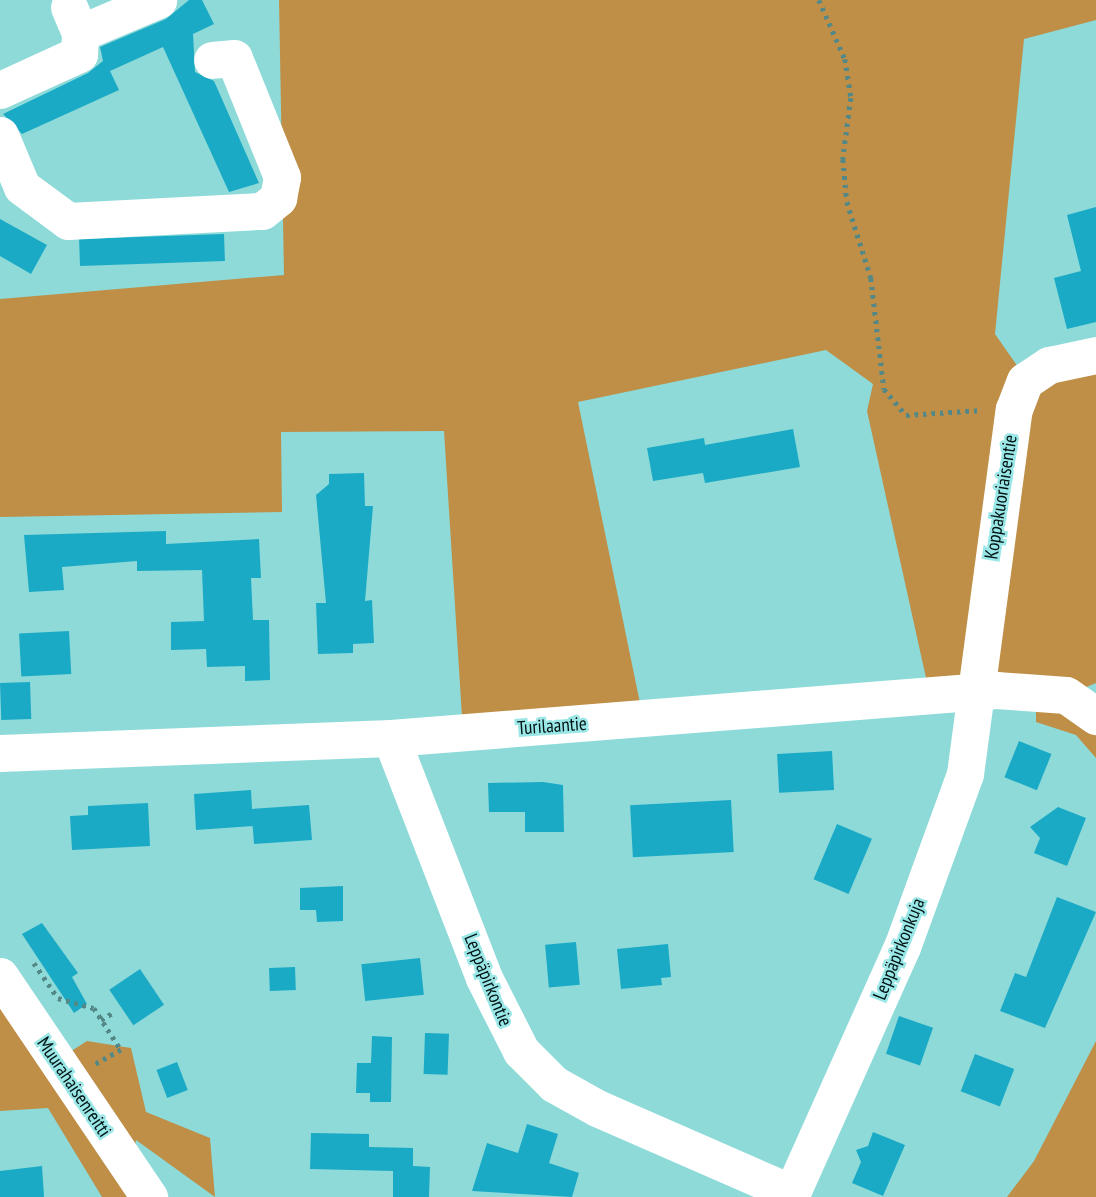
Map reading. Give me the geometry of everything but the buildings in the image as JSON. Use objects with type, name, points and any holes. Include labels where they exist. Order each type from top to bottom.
[{"type":"street","points":[[0,90],[79,54],[74,20],[158,0]]},
{"type":"street","points":[[0,135],[22,187],[68,221],[262,211],[278,198],[282,177],[234,58],[212,60]]},
{"type":"street","name":"Koppakuoriaisentie","points":[[972,691],[1014,409],[1025,381],[1049,365],[1096,355]]},
{"type":"street","name":"Turilaantie","points":[[0,753],[391,738],[972,691],[1066,695],[1096,716]]},
{"type":"street","name":"Leppäpirkonkuja","points":[[791,1195],[902,947],[965,774],[972,691]]},
{"type":"street","name":"Leppäpirkontie","points":[[391,738],[484,978],[521,1051],[554,1084],[597,1108],[791,1195]]},
{"type":"street","name":"Muurahaisenreitti","points":[[0,976],[149,1197]]},
{"type":"path","points":[[819,0],[845,59],[851,98],[843,159],[847,201],[871,278],[884,389],[906,415],[1014,409]]},
{"type":"path","points":[[34,963],[58,998],[94,1008],[121,1051],[106,1063],[83,1065]]},
{"type":"path","points":[[101,1020],[113,1013]]},
{"type":"shaded area","points":[[279,0],[1096,0],[1096,20],[1024,39],[995,334],[1034,390],[1063,375],[1096,369],[1096,683],[1084,688],[1096,696],[1096,758],[1076,735],[1036,722],[1036,690],[930,696],[867,411],[873,384],[826,350],[578,402],[640,703],[462,717],[444,431],[281,432],[282,512],[0,517],[0,299],[284,275]]},
{"type":"shaded area","points":[[0,995],[48,1066],[87,1041],[131,1048],[146,1112],[210,1138],[215,1197],[136,1140],[130,1176],[142,1197],[102,1197],[48,1108],[0,1111]]},
{"type":"shaded area","points":[[1096,1041],[1096,1197],[1007,1197],[1034,1161]]}]
